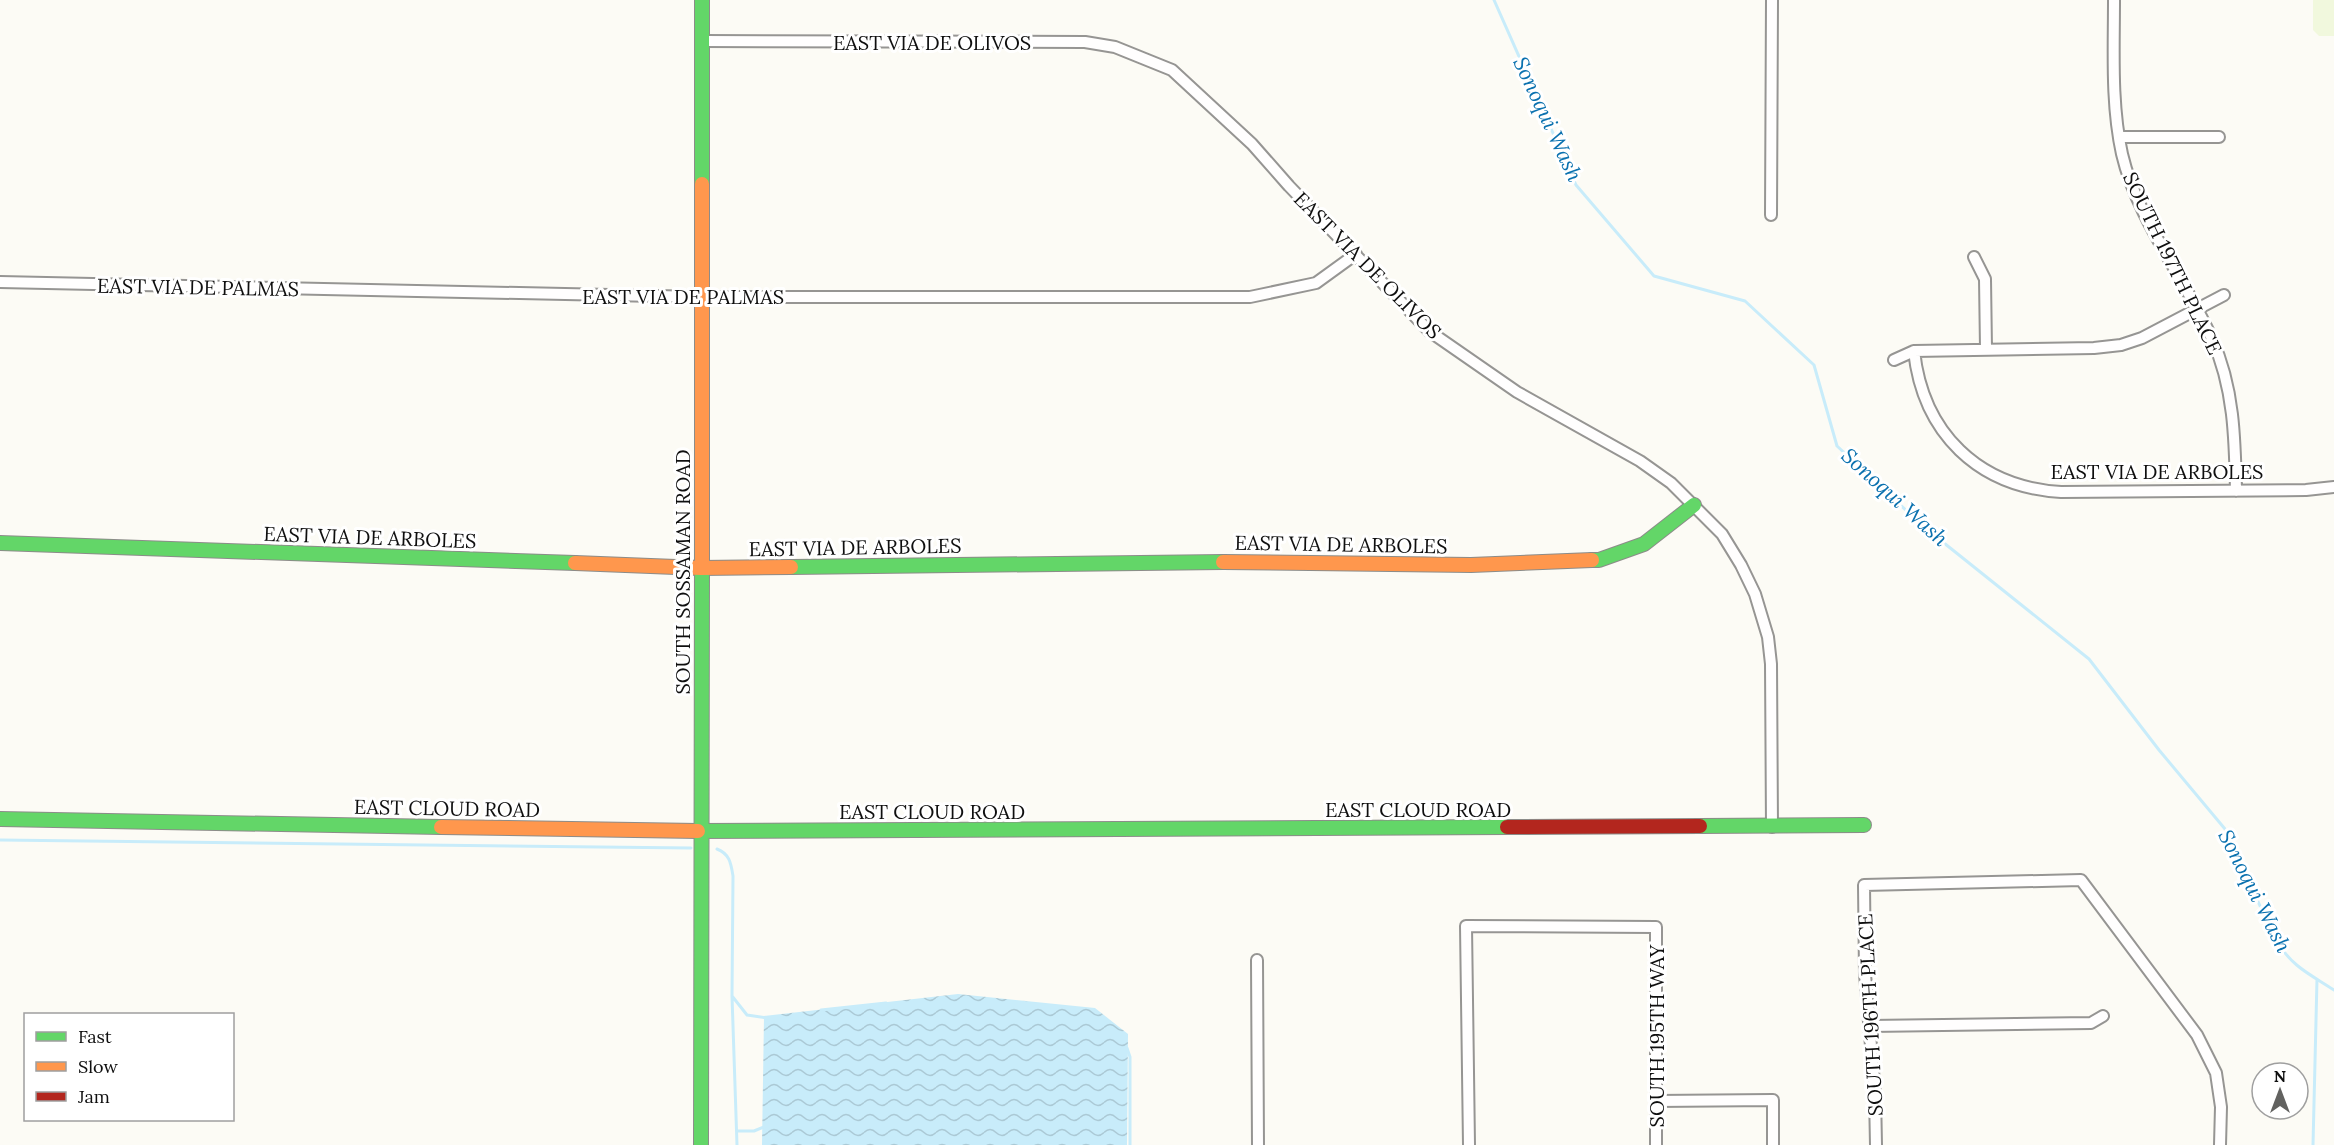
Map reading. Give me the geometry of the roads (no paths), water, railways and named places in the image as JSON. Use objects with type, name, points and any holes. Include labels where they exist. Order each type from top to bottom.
[{"type":"street","name":"SOUTH SOSSAMAN ROAD","points":[[701,1145],[702,0]]},
{"type":"street","points":[[1771,214],[1772,0]]},
{"type":"street","name":"SOUTH 197TH PLACE","points":[[2114,0],[2114,74],[2122,154],[2136,193],[2198,309],[2221,362],[2232,409],[2236,490]]},
{"type":"street","name":"EAST VIA DE OLIVOS","points":[[703,41],[1085,42],[1114,47],[1172,70],[1252,144],[1289,186],[1429,332],[1517,392],[1640,461],[1671,483],[1722,534],[1755,594],[1768,638],[1771,664],[1772,827]]},
{"type":"street","points":[[2120,137],[2219,137]]},
{"type":"street","name":"EAST VIA DE PALMAS","points":[[0,282],[702,297],[1250,297],[1316,283],[1356,254]]},
{"type":"street","points":[[1974,257],[1985,279],[1986,349]]},
{"type":"street","points":[[1894,360],[1914,351],[2094,348],[2121,345],[2142,338],[2224,295]]},
{"type":"street","name":"EAST VIA DE ARBOLES","points":[[1914,351],[1921,388],[1941,429],[1956,447],[1992,474],[2018,485],[2042,490],[2306,490],[2334,488]]},
{"type":"street","name":"EAST VIA DE ARBOLES","points":[[0,543],[701,568],[1181,561],[1471,566],[1599,560],[1644,544],[1694,505]]},
{"type":"street","name":"EAST CLOUD ROAD","points":[[0,819],[701,831],[1864,825]]},
{"type":"street","name":"SOUTH 196TH PLACE","points":[[1876,1145],[1865,974],[1864,885],[2081,880],[2202,1045],[2216,1073],[2221,1107],[2220,1145]]},
{"type":"street","name":"SOUTH 195TH WAY","points":[[1469,1145],[1466,926],[1656,927],[1656,1145]]},
{"type":"street","points":[[1257,960],[1258,1145]]},
{"type":"street","points":[[1870,1026],[2080,1024],[2091,1023],[2103,1016]]},
{"type":"street","points":[[1656,1101],[1773,1100],[1773,1145]]},
{"type":"water","points":[[958,994],[1095,1008],[1128,1034],[1127,1145],[762,1145],[764,1016]]},
{"type":"waterway","name":"Sonoqui Wash","points":[[1494,0],[1576,185],[1654,276],[1745,301],[1814,365],[1837,446],[1924,527],[2089,659],[2159,750],[2225,829],[2276,941],[2289,958],[2302,969],[2334,990]]},
{"type":"waterway","points":[[0,840],[691,848]]},
{"type":"waterway","points":[[717,849],[727,857],[733,876],[732,996],[737,1145]]},
{"type":"waterway","points":[[2313,1145],[2317,979]]},
{"type":"waterway","points":[[732,996],[747,1015],[768,1018]]},
{"type":"waterway","points":[[821,1010],[886,1003]]},
{"type":"waterway","points":[[1127,1048],[1130,1057],[1130,1145]]},
{"type":"waterway","points":[[737,1131],[754,1131],[764,1127]]}]
